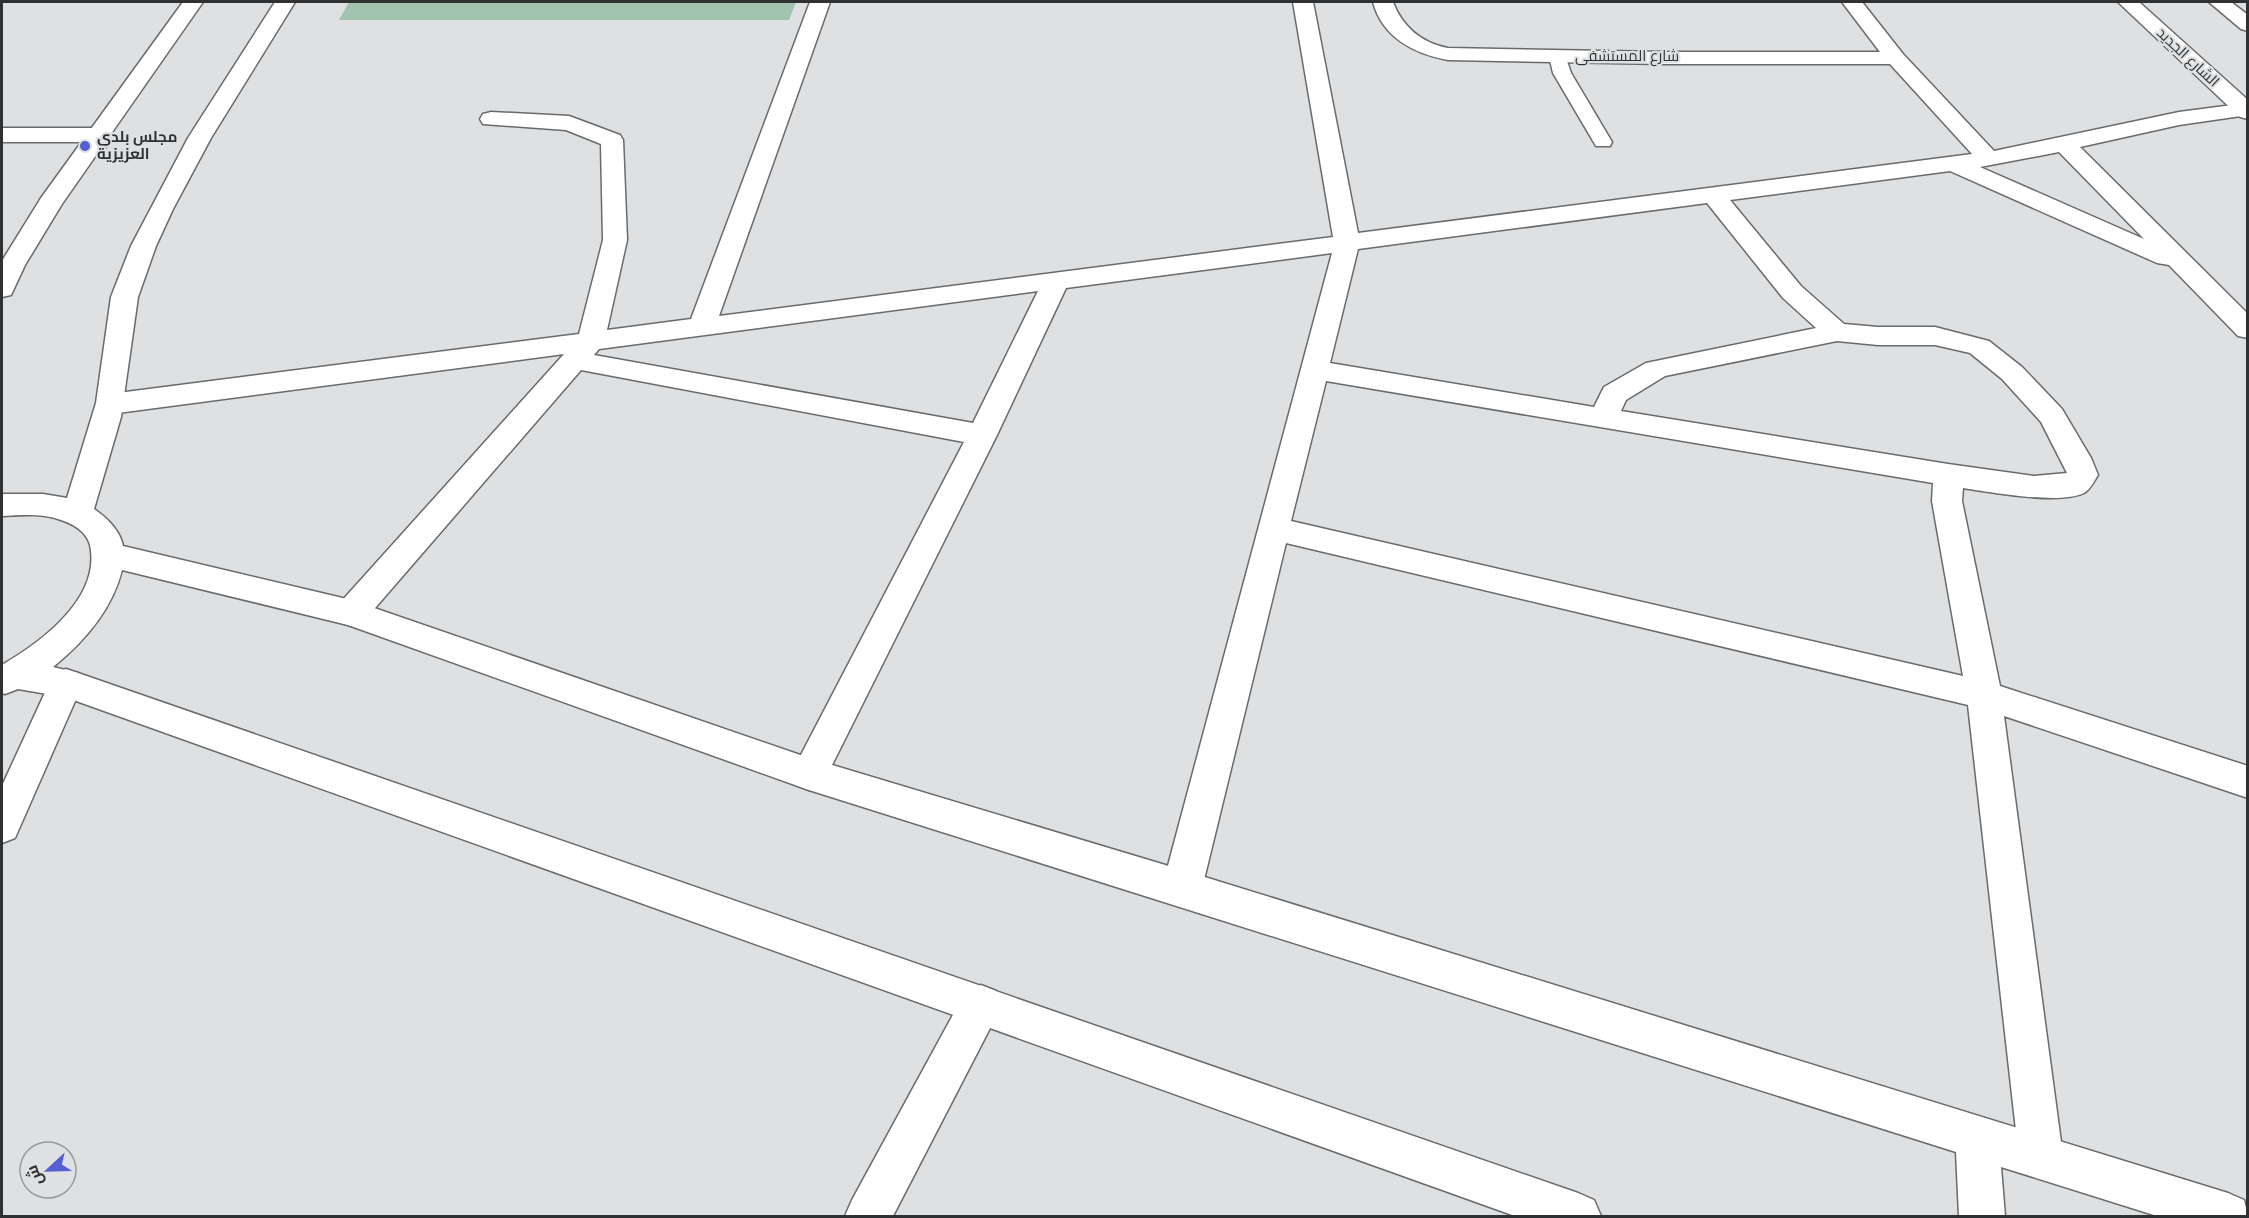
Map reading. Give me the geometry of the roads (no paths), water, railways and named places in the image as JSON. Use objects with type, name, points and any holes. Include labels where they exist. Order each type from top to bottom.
[{"type":"street","points":[[2,289],[12,265],[50,203],[96,135],[193,2]]},
{"type":"street","points":[[78,512],[110,404],[119,324],[126,295],[151,226],[182,168],[285,2]]},
{"type":"street","points":[[702,327],[820,2]]},
{"type":"street","points":[[1182,888],[1347,243],[1303,2]]},
{"type":"street","name":"شارع المستشفى","points":[[1383,2],[1386,13],[1400,31],[1422,47],[1452,55],[1500,53],[1558,56],[1896,58]]},
{"type":"street","points":[[1852,2],[1896,58],[1989,159]]},
{"type":"street","name":"الشارع الجديد","points":[[2128,2],[2246,111]]},
{"type":"street","points":[[2219,2],[2247,25]]},
{"type":"street","points":[[110,404],[582,351],[702,327],[1954,164],[2064,144],[2186,117],[2246,111]]},
{"type":"street","points":[[351,613],[582,351],[615,240],[612,140],[569,123],[491,119]]},
{"type":"street","points":[[2,135],[96,135]]},
{"type":"street","points":[[2064,144],[2247,330]]},
{"type":"street","points":[[1954,164],[2182,264]]},
{"type":"street","points":[[1713,195],[1792,292],[1837,332]]},
{"type":"street","points":[[809,774],[982,435],[1056,281]]},
{"type":"street","points":[[1315,370],[1948,475],[2034,487],[2074,485],[2083,475],[2052,416],[2012,373],[1979,347],[1935,336],[1878,336],[1837,332],[1684,362],[1656,369],[1614,394],[1604,417]]},
{"type":"street","points":[[582,351],[982,435]]},
{"type":"street","points":[[1948,475],[1947,501],[1984,695],[2041,1157]]},
{"type":"street","points":[[2,505],[52,504],[78,512],[94,523],[104,538],[108,555],[103,583],[85,614],[56,645],[9,679]]},
{"type":"street","points":[[1274,529],[1984,695],[2247,782]]},
{"type":"street","points":[[108,555],[351,613],[809,774],[1182,888],[2228,1216]]},
{"type":"street","points":[[9,679],[66,682],[1578,1216]]},
{"type":"street","points":[[2,826],[66,682]]},
{"type":"street","points":[[868,1216],[981,1005]]},
{"type":"street","points":[[1977,1137],[1982,1216]]},
{"type":"lane","points":[[1558,56],[1562,73],[1603,142]]},
{"type":"place","name":"مجلس بلدي العزيزية","points":[[85,146]]}]
